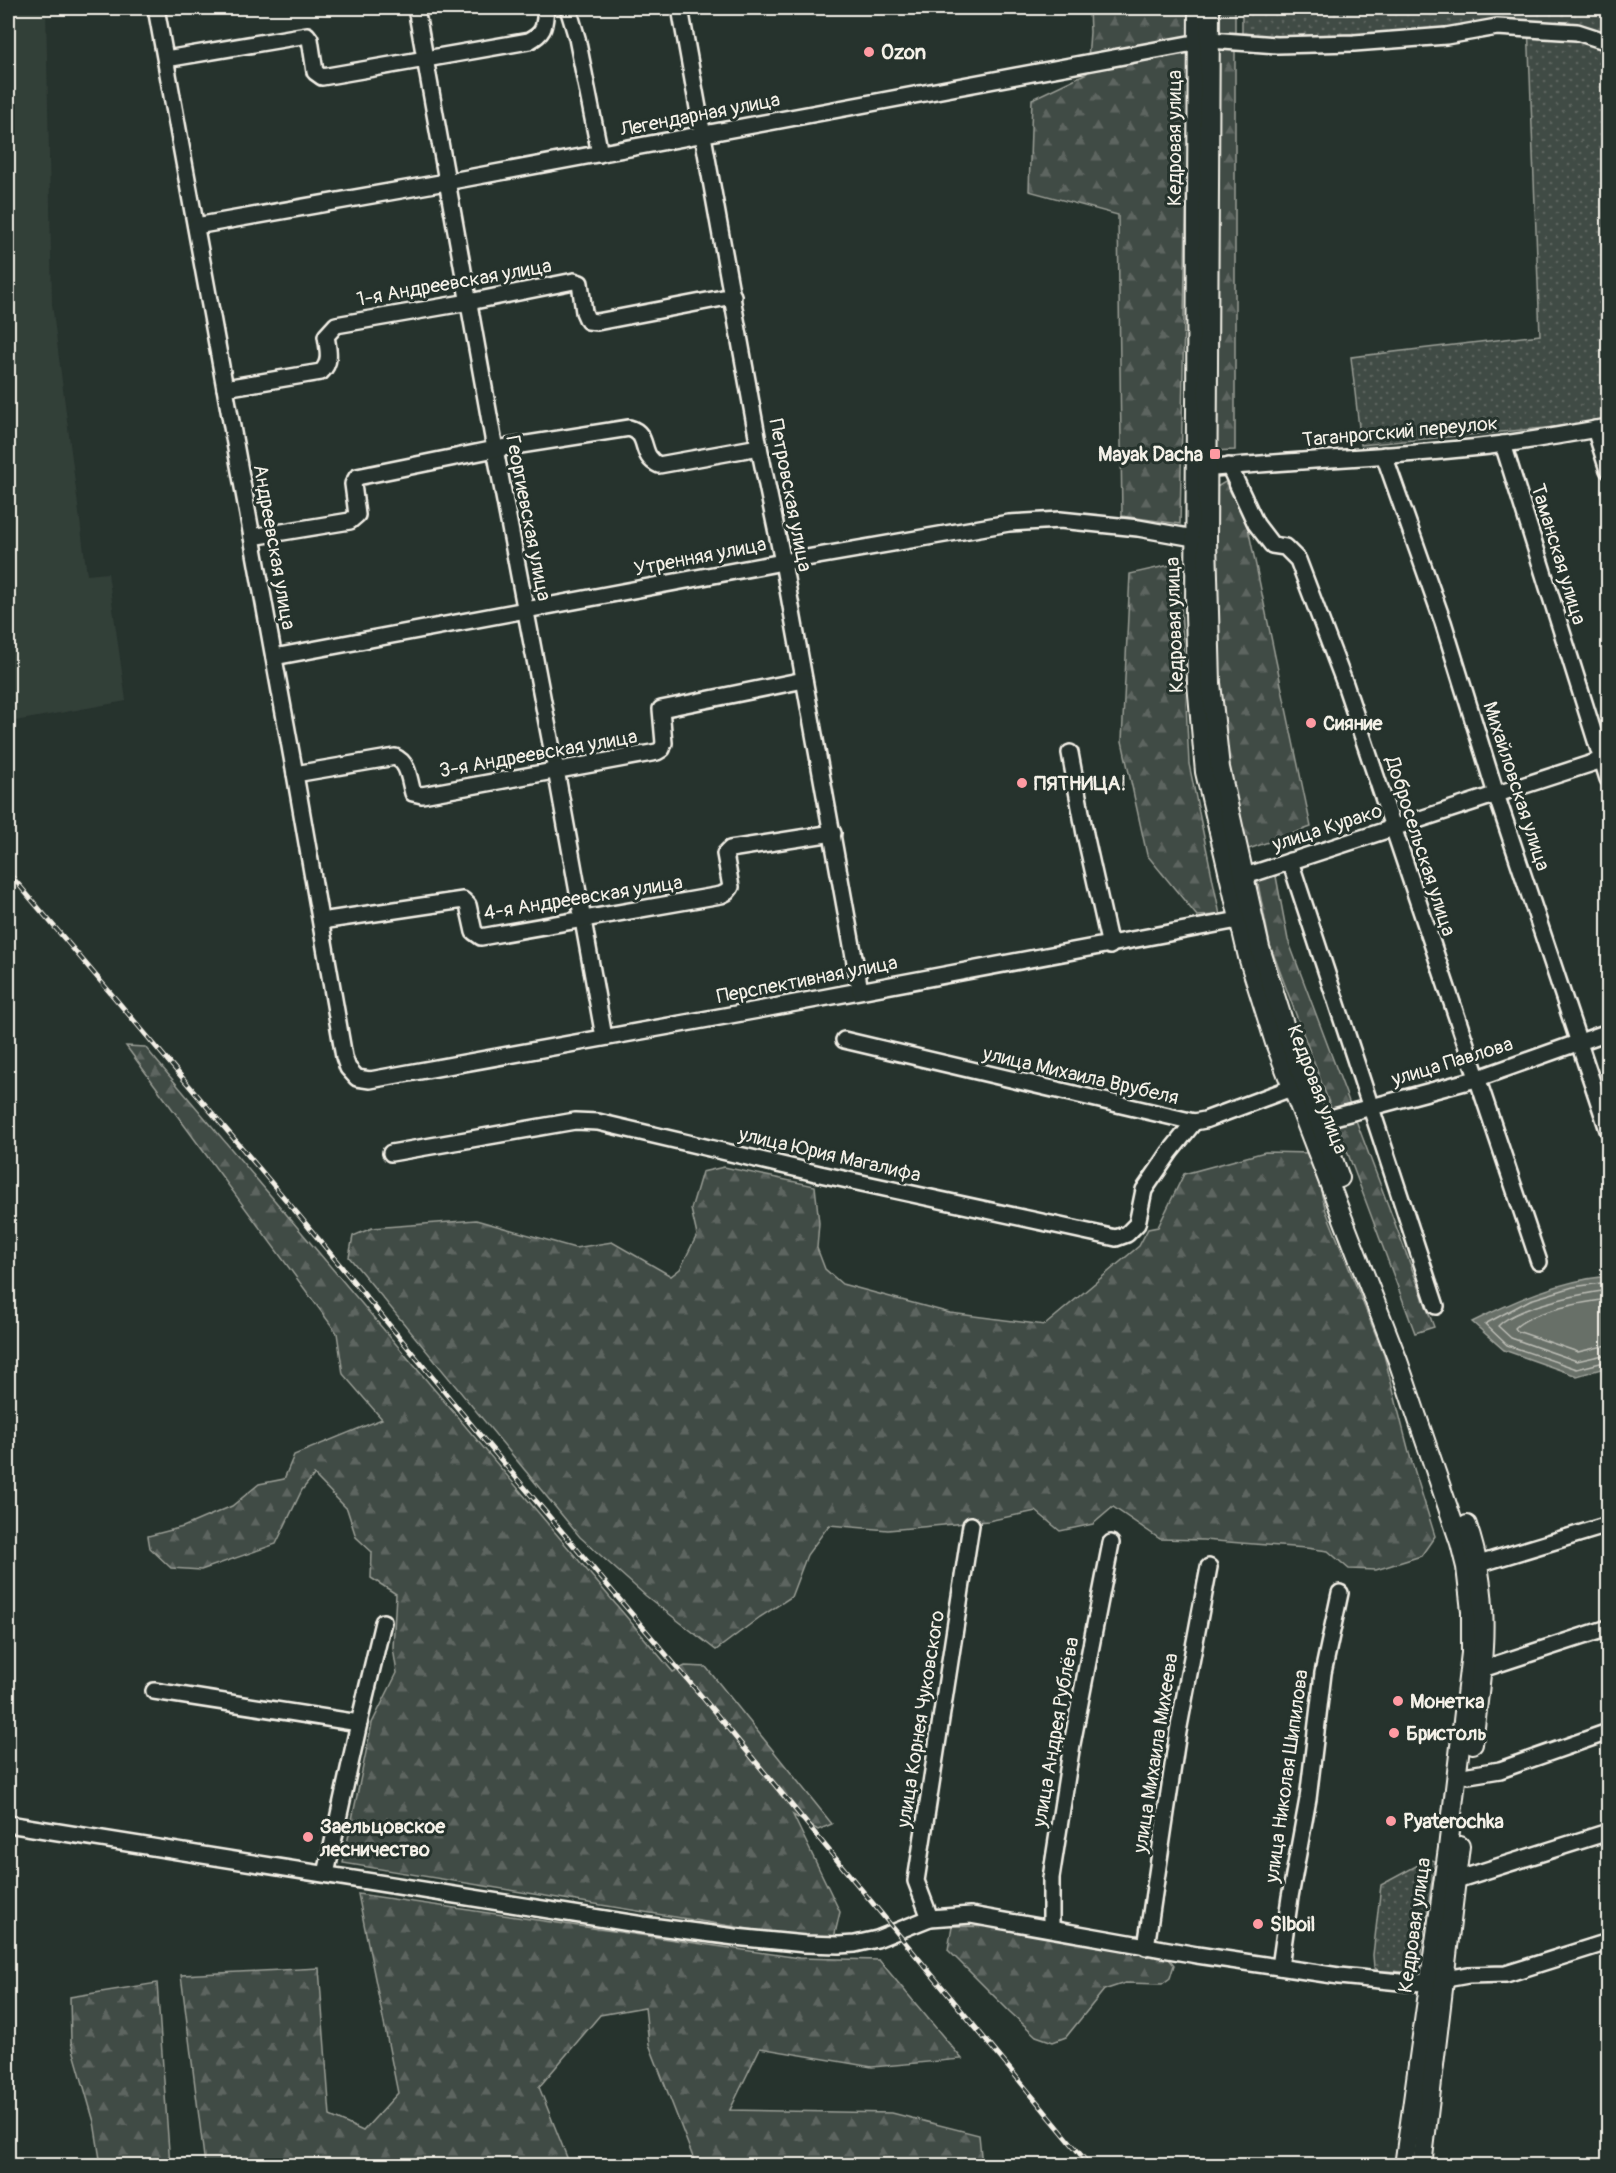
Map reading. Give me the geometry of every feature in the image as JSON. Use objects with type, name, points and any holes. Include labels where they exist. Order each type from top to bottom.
[{"type":"main road","name":"Кедровая улица","points":[[1198,8],[1204,41]]},
{"type":"main road","name":"Кедровая улица","points":[[1210,8],[1204,41],[1201,539],[1197,683],[1205,772],[1236,879],[1245,919],[1289,1040],[1298,1085],[1461,1508],[1479,1564],[1484,1601],[1482,1669],[1456,1880],[1404,2166]]},
{"type":"main road","name":"Кедровая улица","points":[[1313,1123],[1460,1544],[1466,1567],[1471,1611],[1471,1653],[1448,1848],[1422,2166]]},
{"type":"street","name":"Андреевская улица","points":[[156,8],[296,774],[344,1057],[348,1068],[357,1078],[370,1080]]},
{"type":"street","name":"Георгиевская улица","points":[[416,8],[604,1037]]},
{"type":"street","points":[[166,59],[307,35],[310,39],[315,72],[322,77],[529,40],[540,35],[546,8]]},
{"type":"street","points":[[568,8],[600,154]]},
{"type":"street","name":"Петровская улица","points":[[680,8],[860,990]]},
{"type":"street","name":"Легендарная улица","points":[[196,226],[704,135],[1204,41],[1277,45],[1354,43],[1446,36],[1497,27],[1577,32],[1608,42]]},
{"type":"street","name":"1-я Андреевская улица","points":[[225,388],[321,372],[327,367],[329,361],[326,336],[336,325],[574,281],[580,284],[584,312],[588,321],[597,322],[733,296]]},
{"type":"street","points":[[252,537],[350,521],[357,515],[353,484],[357,477],[495,449],[629,428],[637,430],[642,436],[647,454],[652,462],[659,465],[759,447]]},
{"type":"street","points":[[1602,428],[1608,470]]},
{"type":"street","name":"Таганрогский переулок","points":[[1201,470],[1503,444],[1602,428]]},
{"type":"street","name":"Таманская улица","points":[[1503,444],[1605,759],[1608,779]]},
{"type":"street","name":"Михайловская улица","points":[[1384,455],[1443,622],[1496,794],[1608,1130]]},
{"type":"street","name":"Добросельская улица","points":[[1229,466],[1256,524],[1272,545],[1285,548],[1298,560],[1345,684],[1539,1262]]},
{"type":"street","name":"Утренняя улица","points":[[274,657],[783,562],[1019,523],[1060,520],[1138,528],[1201,539]]},
{"type":"street","name":"3-я Андреевская улица","points":[[296,774],[395,757],[402,760],[405,765],[412,793],[422,795],[657,752],[662,749],[664,743],[660,715],[661,709],[666,706],[804,680]]},
{"type":"street","points":[[1070,753],[1110,946]]},
{"type":"street","name":"улица Курако","points":[[1236,879],[1605,759]]},
{"type":"street","name":"4-я Андреевская улица","points":[[321,921],[463,900],[468,905],[474,932],[481,937],[584,920],[721,895],[731,887],[725,854],[730,849],[832,833]]},
{"type":"street","name":"Кедровая улица","points":[[1290,861],[1436,1306]]},
{"type":"street","name":"Перспективная улица","points":[[370,1080],[1110,946],[1245,919]]},
{"type":"street","name":"улица Павлова","points":[[1313,1123],[1476,1079],[1608,1032]]},
{"type":"street","name":"улица Михаила Врубеля","points":[[844,1040],[1194,1122],[1205,1120],[1298,1085]]},
{"type":"street","name":"улица Юрия Магалифа","points":[[391,1153],[576,1121],[598,1122],[820,1174],[1116,1238],[1127,1234],[1137,1224],[1144,1190],[1194,1122]]},
{"type":"street","name":"улица Корнея Чуковского","points":[[930,1918],[916,1881],[970,1525]]},
{"type":"street","points":[[1479,1564],[1608,1525]]},
{"type":"street","name":"улица Андрея Рублёва","points":[[1051,1928],[1051,1878],[1072,1744],[1112,1543]]},
{"type":"street","name":"улица Михаила Михеева","points":[[1146,1947],[1178,1732],[1209,1567]]},
{"type":"street","name":"улица Николая Шипилова","points":[[1280,1967],[1308,1799],[1323,1673],[1340,1593]]},
{"type":"street","points":[[326,1874],[383,1622]]},
{"type":"street","points":[[1482,1669],[1608,1628]]},
{"type":"street","points":[[154,1691],[359,1723]]},
{"type":"street","points":[[1469,1775],[1500,1770],[1608,1732]]},
{"type":"street","points":[[8,1824],[643,1925],[806,1944],[866,1942],[877,1940],[930,1918],[971,1915],[1146,1947],[1280,1967],[1372,1980],[1436,1981],[1468,1975],[1506,1974],[1608,1942]]},
{"type":"street","points":[[1456,1880],[1608,1832]]},
{"type":"shaded area","points":[[8,8],[46,8],[52,304],[87,575],[108,573],[126,701],[15,721],[8,677]]},
{"type":"green space","points":[[1089,8],[1190,8],[1180,524],[1122,516],[1118,215],[1029,191],[1032,99],[1087,73]]},
{"type":"green space","points":[[1213,8],[1235,8],[1235,450],[1209,451]]},
{"type":"green space","points":[[1242,8],[1608,8],[1608,422],[1361,445],[1351,357],[1540,335],[1528,23],[1496,19],[1445,29],[1287,38],[1242,35]]},
{"type":"green space","points":[[1225,482],[1247,523],[1311,827],[1243,851],[1223,745],[1213,612],[1217,487]]},
{"type":"green space","points":[[1179,563],[1189,764],[1220,915],[1197,916],[1147,855],[1122,741],[1130,574]]},
{"type":"green space","points":[[1275,871],[1288,940],[1434,1327],[1415,1333],[1270,945],[1257,879]]},
{"type":"green space","points":[[126,1046],[145,1047],[673,1672],[685,1666],[706,1667],[832,1824],[818,1830],[793,1815],[840,1912],[834,1938],[749,1929],[343,1863],[372,1723],[397,1673],[393,1648],[396,1594],[371,1578],[372,1552],[356,1537],[347,1509],[314,1475],[302,1490],[276,1544],[201,1570],[171,1568],[150,1548],[148,1536],[183,1527],[232,1506],[259,1484],[284,1479],[294,1455],[382,1419],[343,1374],[337,1333]]},
{"type":"green space","points":[[1265,1152],[1311,1153],[1326,1211],[1384,1355],[1410,1456],[1435,1536],[1421,1556],[1376,1570],[1349,1569],[1328,1551],[1203,1540],[1160,1539],[1113,1507],[1093,1524],[1060,1531],[1036,1511],[988,1521],[888,1530],[829,1525],[807,1555],[791,1597],[716,1650],[646,1596],[580,1537],[349,1257],[353,1236],[372,1228],[476,1220],[575,1248],[612,1242],[671,1276],[680,1269],[697,1235],[691,1209],[702,1172],[724,1167],[815,1186],[819,1223],[817,1248],[825,1269],[842,1284],[950,1313],[1045,1325],[1139,1246],[1148,1229],[1158,1227],[1184,1174]]},
{"type":"green space","points":[[1429,1859],[1435,1861],[1419,1966],[1411,1972],[1379,1971],[1374,1967],[1373,1955],[1381,1885]]},
{"type":"green space","points":[[358,1894],[799,1958],[879,1960],[962,2059],[872,2067],[760,2048],[730,2110],[892,2113],[979,2135],[982,2165],[696,2165],[649,2044],[645,2007],[600,2015],[539,2087],[570,2165],[205,2165],[181,1975],[319,1968],[330,2116],[363,2131],[398,2093]]},
{"type":"green space","points":[[952,1926],[1003,1927],[1165,1954],[1174,1965],[1170,1978],[1162,1984],[1125,1983],[1104,1990],[1066,2037],[1053,2042],[1036,2036],[948,1950]]},
{"type":"green space","points":[[157,1983],[170,2165],[101,2165],[94,2122],[71,2042],[70,1997]]},
{"type":"water","points":[[1608,1276],[1608,1367],[1577,1376],[1504,1350],[1472,1322],[1505,1306],[1555,1287]]},
{"type":"railway","points":[[8,872],[698,1692],[1090,2166]]},
{"type":"place","name":"Ozon","points":[[869,52]]},
{"type":"place","name":"Mayak Dacha","points":[[1215,454]]},
{"type":"place","name":"Сияние","points":[[1311,723]]},
{"type":"place","name":"ПЯТНИЦА!","points":[[1022,783]]},
{"type":"place","name":"Монетка","points":[[1398,1701]]},
{"type":"place","name":"Бристоль","points":[[1394,1733]]},
{"type":"place","name":"Pyaterochka","points":[[1391,1821]]},
{"type":"place","name":"Заельцовское лесничество","points":[[308,1837]]},
{"type":"place","name":"Slboil","points":[[1258,1924]]}]
